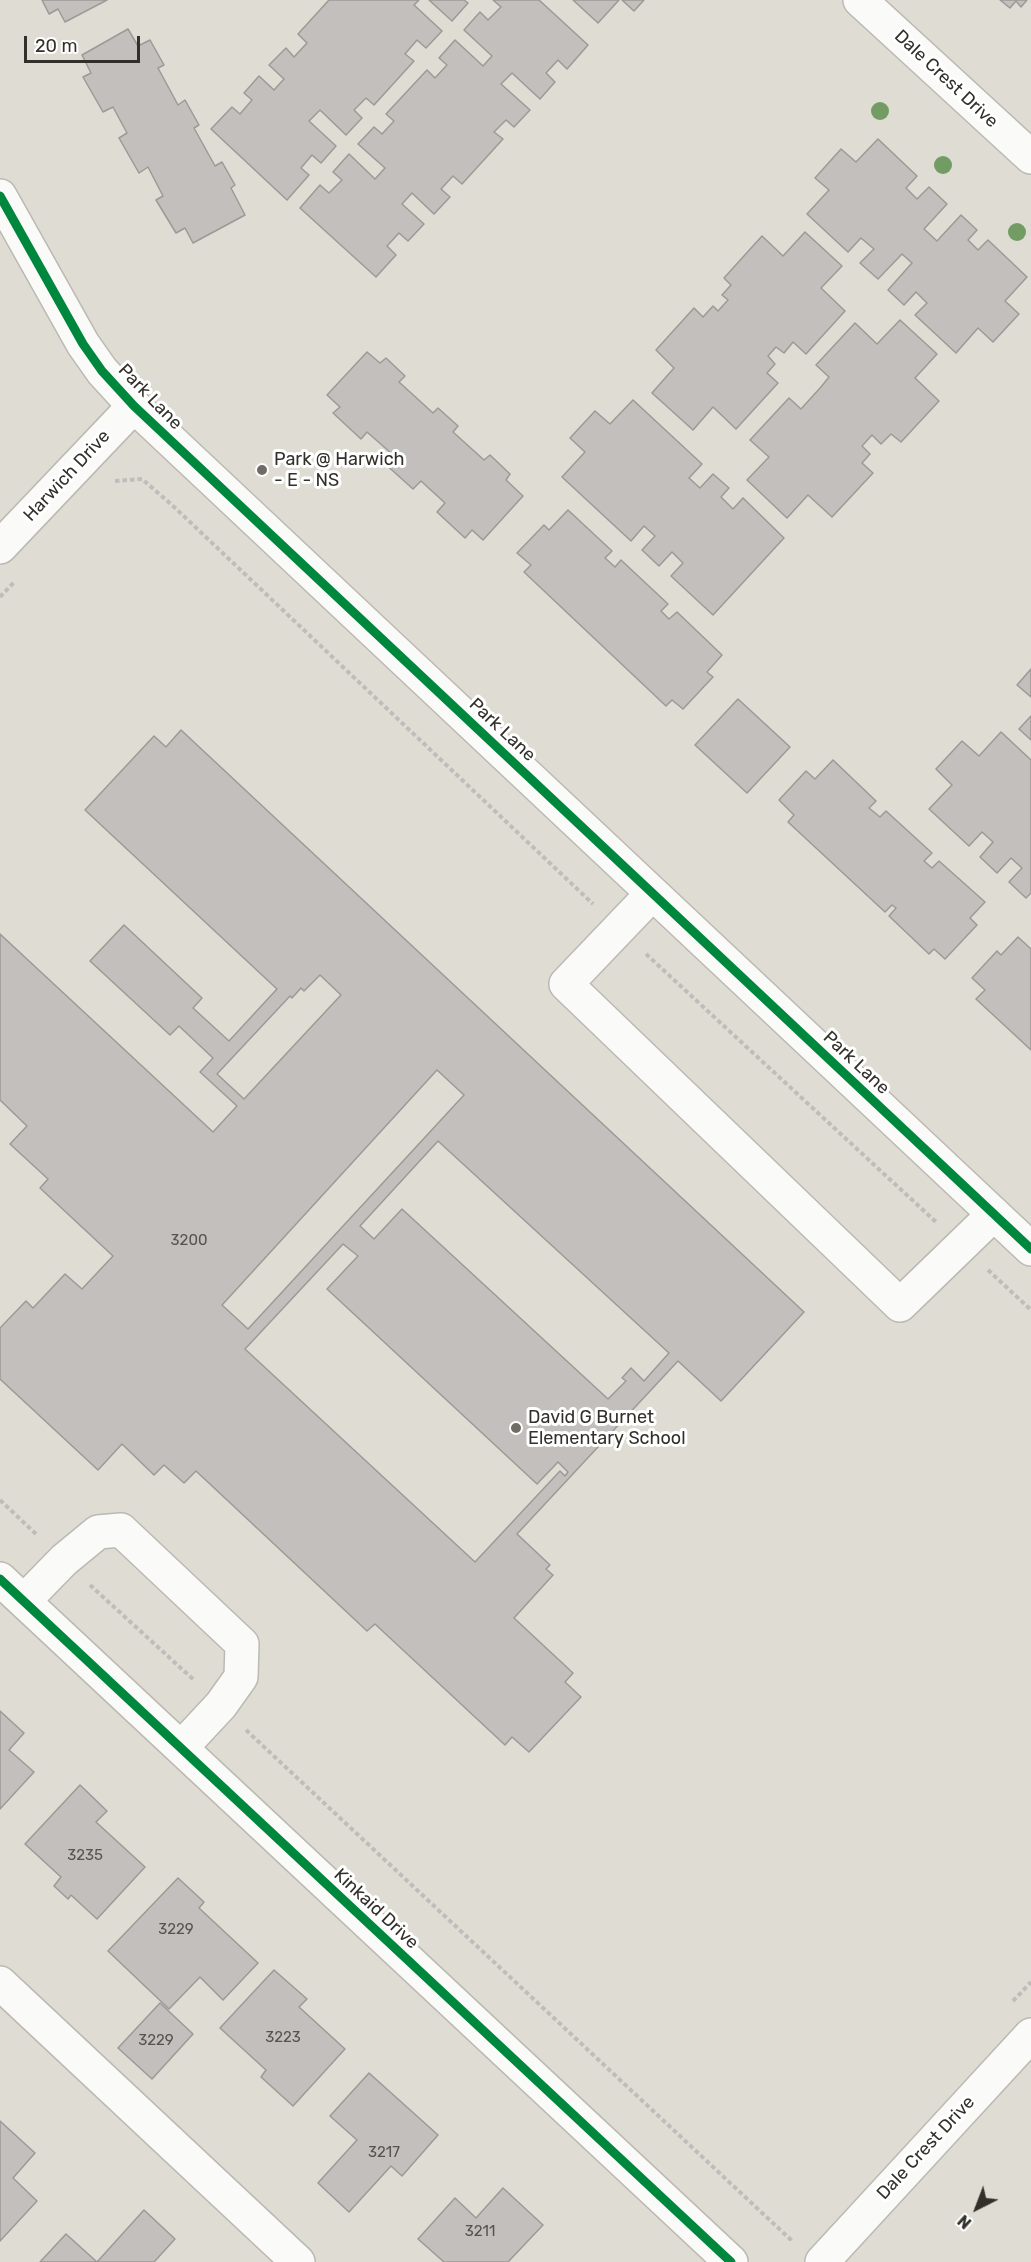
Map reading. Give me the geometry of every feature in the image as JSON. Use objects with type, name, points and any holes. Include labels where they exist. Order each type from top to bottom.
[{"type":"street","name":"Dale Crest Drive","points":[[860,0],[1031,157]]},
{"type":"street","name":"Park Lane","points":[[0,196],[83,344],[102,371],[134,406],[1031,1249]]},
{"type":"street","name":"Harwich Drive","points":[[0,547],[134,406]]},
{"type":"street","points":[[652,894],[566,984],[900,1305],[994,1214]]},
{"type":"street","points":[[24,1601],[64,1560],[98,1532],[121,1530],[242,1644],[241,1677],[221,1705],[181,1748]]},
{"type":"street","name":"Kinkaid Drive","points":[[0,1579],[731,2262]]},
{"type":"street","points":[[0,1983],[298,2262]]},
{"type":"street","name":"Dale Crest Drive","points":[[822,2262],[1031,2035]]},
{"type":"path","points":[[136,480],[142,479],[172,506],[619,928],[1031,1310]]},
{"type":"path","points":[[0,1500],[790,2239],[796,2233]]},
{"type":"path","points":[[1007,2008],[1031,1982]]},
{"type":"building","points":[[42,0],[107,0],[65,22],[58,9],[49,14]]},
{"type":"building","points":[[329,0],[419,0],[414,5],[442,31],[426,48],[417,40],[405,54],[414,61],[374,105],[366,98],[354,110],[362,118],[346,135],[320,110],[309,121],[336,146],[321,163],[312,155],[301,168],[309,175],[287,200],[211,129],[232,107],[240,114],[252,100],[244,93],[259,76],[274,90],[284,79],[269,65],[286,48],[294,57],[307,43],[298,34]]},
{"type":"building","points":[[429,0],[464,0],[468,3],[452,21]]},
{"type":"building","points":[[493,0],[539,0],[588,45],[567,69],[558,60],[546,73],[555,82],[540,99],[512,73],[501,84],[530,110],[514,127],[506,120],[494,132],[503,139],[462,184],[453,176],[441,189],[450,197],[434,214],[412,193],[402,204],[424,224],[408,241],[399,233],[387,246],[396,255],[376,277],[300,208],[320,185],[329,193],[342,180],[333,172],[349,154],[375,179],[385,168],[358,144],[374,127],[382,134],[394,121],[386,114],[427,70],[435,78],[447,65],[439,58],[455,40],[483,66],[492,56],[464,30],[480,12],[488,20],[501,7]]},
{"type":"building","points":[[573,0],[619,0],[598,23]]},
{"type":"building","points":[[622,0],[644,0],[634,11]]},
{"type":"building","points":[[1000,0],[1027,0],[1021,7],[1016,1],[1010,8]]},
{"type":"building","points":[[128,29],[138,46],[150,40],[164,65],[158,68],[178,105],[185,100],[199,125],[194,128],[215,166],[222,162],[235,185],[231,188],[245,215],[193,243],[185,228],[176,233],[156,200],[163,196],[148,167],[139,173],[119,138],[127,133],[113,107],[103,112],[83,77],[91,73],[82,55]]},
{"type":"building","points":[[878,139],[917,176],[906,188],[917,199],[929,187],[947,204],[924,229],[937,241],[961,215],[977,230],[968,240],[978,250],[988,240],[1027,277],[1005,301],[1019,314],[993,342],[978,328],[956,353],[915,315],[927,303],[916,292],[904,305],[888,290],[912,263],[902,254],[878,279],[860,263],[874,249],[861,238],[848,252],[807,214],[829,190],[815,178],[841,149],[856,162]]},
{"type":"building","points":[[805,232],[842,266],[821,288],[845,311],[806,354],[793,342],[784,353],[776,347],[768,356],[775,364],[767,373],[778,383],[736,429],[713,407],[693,430],[652,393],[674,368],[656,350],[694,308],[703,317],[713,306],[718,311],[728,300],[722,295],[731,285],[724,278],[762,236],[783,256]]},
{"type":"building","points":[[900,320],[937,354],[915,378],[939,401],[901,442],[891,434],[881,444],[872,435],[862,446],[870,454],[862,463],[873,473],[832,517],[808,495],[787,518],[747,480],[769,457],[750,440],[789,398],[801,409],[821,387],[829,377],[816,365],[855,323],[877,344]]},
{"type":"building","points":[[367,352],[380,363],[386,358],[405,376],[399,382],[433,413],[438,408],[458,426],[453,432],[484,460],[490,455],[510,474],[506,480],[523,496],[483,540],[472,530],[465,538],[437,512],[445,503],[421,481],[413,489],[383,462],[392,454],[367,432],[361,439],[333,413],[340,407],[327,395]]},
{"type":"building","points":[[633,400],[702,464],[689,478],[700,488],[713,474],[729,488],[721,497],[733,509],[743,498],[784,538],[713,615],[671,576],[683,563],[672,552],[659,566],[642,550],[655,536],[644,526],[631,541],[562,477],[585,452],[570,438],[595,411],[610,424]]},
{"type":"building","points":[[568,510],[612,551],[605,558],[615,567],[621,560],[668,604],[661,611],[669,619],[677,612],[722,655],[707,672],[713,677],[683,709],[672,700],[666,706],[524,572],[531,565],[517,553],[544,525],[549,530]]},
{"type":"building","points":[[1031,669],[1031,697],[1017,685]]},
{"type":"building","points":[[738,699],[790,747],[747,793],[695,745]]},
{"type":"building","points":[[1031,716],[1031,740],[1019,729]]},
{"type":"building","points":[[181,730],[804,1312],[721,1401],[678,1361],[517,1534],[550,1565],[546,1569],[553,1575],[514,1618],[573,1673],[565,1682],[581,1697],[529,1752],[512,1737],[505,1745],[375,1624],[367,1631],[196,1471],[184,1483],[164,1465],[154,1475],[122,1444],[98,1470],[0,1379],[0,1328],[26,1301],[33,1308],[65,1274],[82,1289],[113,1256],[40,1188],[48,1179],[10,1144],[27,1126],[0,1100],[0,934],[213,1132],[237,1106],[200,1072],[213,1058],[179,1026],[170,1035],[90,961],[124,925],[202,998],[193,1008],[229,1041],[277,989],[85,810],[154,736],[166,747]],"holes":[[[320,975],[341,995],[244,1099],[217,1074],[290,996],[292,998],[301,988],[304,991]],[[437,1070],[464,1095],[248,1329],[222,1305]],[[438,1141],[669,1353],[644,1381],[631,1368],[622,1378],[626,1381],[608,1399],[402,1209],[374,1239],[360,1226]],[[343,1244],[358,1256],[327,1289],[537,1484],[558,1462],[568,1472],[565,1476],[560,1471],[475,1562],[245,1349]]]},
{"type":"building","points":[[1001,732],[1031,760],[1031,893],[1026,898],[1009,882],[1022,868],[1011,858],[997,873],[980,857],[993,842],[982,832],[969,846],[929,809],[952,785],[936,769],[962,741],[979,756]]},
{"type":"building","points":[[833,760],[876,801],[869,808],[880,817],[886,811],[932,853],[924,861],[932,868],[939,861],[985,902],[970,918],[977,925],[945,959],[934,949],[929,954],[889,916],[896,908],[892,905],[885,912],[788,822],[794,815],[779,800],[806,771],[815,779]]},
{"type":"building","points":[[1018,937],[1031,949],[1031,1050],[976,999],[985,990],[972,978],[997,951],[1001,955]]},
{"type":"building","points":[[0,1711],[24,1733],[9,1750],[34,1772],[0,1809]]},
{"type":"building","points":[[80,1785],[107,1811],[96,1822],[145,1867],[97,1919],[71,1895],[68,1899],[54,1886],[61,1877],[25,1844]]},
{"type":"building","points":[[178,1878],[204,1902],[199,1908],[258,1963],[223,2000],[200,1977],[169,2009],[108,1951]]},
{"type":"building","points":[[274,1970],[307,1999],[299,2007],[345,2049],[293,2106],[261,2077],[266,2070],[220,2028]]},
{"type":"building","points":[[160,2003],[193,2034],[152,2079],[118,2048]]},
{"type":"building","points":[[369,2073],[438,2135],[402,2176],[391,2166],[349,2212],[318,2183],[357,2140],[330,2116]]},
{"type":"building","points":[[0,2121],[35,2153],[13,2178],[37,2201],[0,2241]]},
{"type":"building","points":[[503,2188],[543,2225],[508,2262],[444,2262],[418,2239],[455,2198],[476,2218]]},
{"type":"building","points":[[144,2210],[175,2239],[154,2262],[97,2262]]},
{"type":"building","points":[[66,2234],[97,2262],[40,2262]]},
{"type":"cycle path","points":[[0,196],[83,344],[102,371],[134,406],[1031,1249]]},
{"type":"cycle path","points":[[0,1579],[731,2262]]},
{"type":"place","name":"Park @ Harwich - E - NS","points":[[262,470]]},
{"type":"place","name":"David G Burnet Elementary School","points":[[516,1428]]}]
